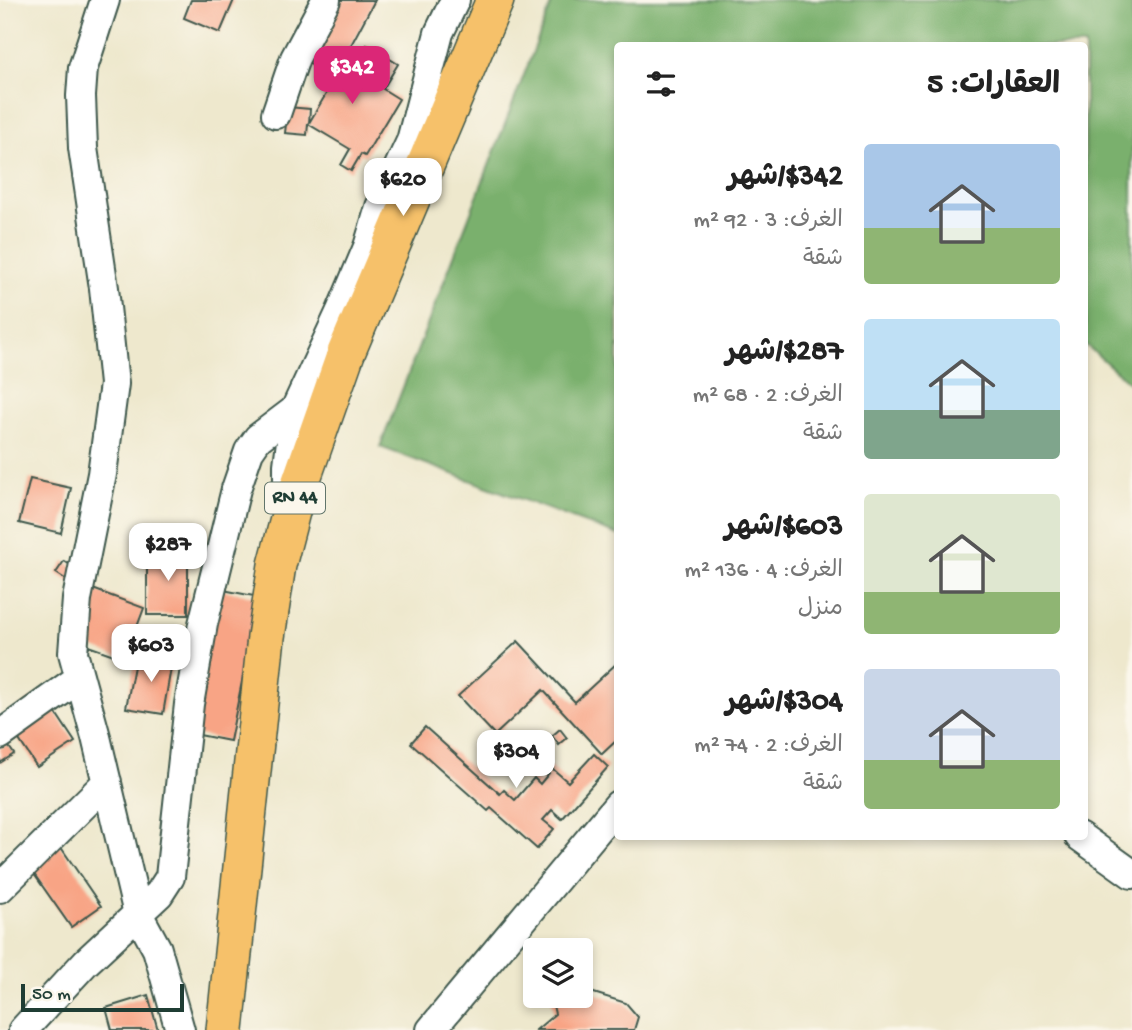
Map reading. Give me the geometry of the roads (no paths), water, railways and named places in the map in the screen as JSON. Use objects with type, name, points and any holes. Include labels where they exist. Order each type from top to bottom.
[{"type":"main road","name":"RN 44","points":[[225,1030],[266,638],[283,541],[316,434],[346,353],[495,0]]},
{"type":"street","points":[[105,0],[83,68],[81,96],[83,148],[106,298],[114,384],[102,474],[74,620],[72,653],[107,782],[138,914],[157,949],[180,1030]]},
{"type":"street","points":[[276,114],[295,58],[326,0]]},
{"type":"street","points":[[283,541],[295,410],[341,311],[368,247],[380,207],[411,141],[439,33],[454,0]]},
{"type":"street","points":[[23,1030],[86,962],[159,894],[170,877],[189,704],[203,624],[236,489],[249,451],[258,438],[295,410]]},
{"type":"street","points":[[0,735],[79,679]]},
{"type":"street","points":[[0,888],[107,782]]},
{"type":"street","points":[[431,1030],[614,810]]},
{"type":"street","points":[[1085,840],[1132,874]]}]
